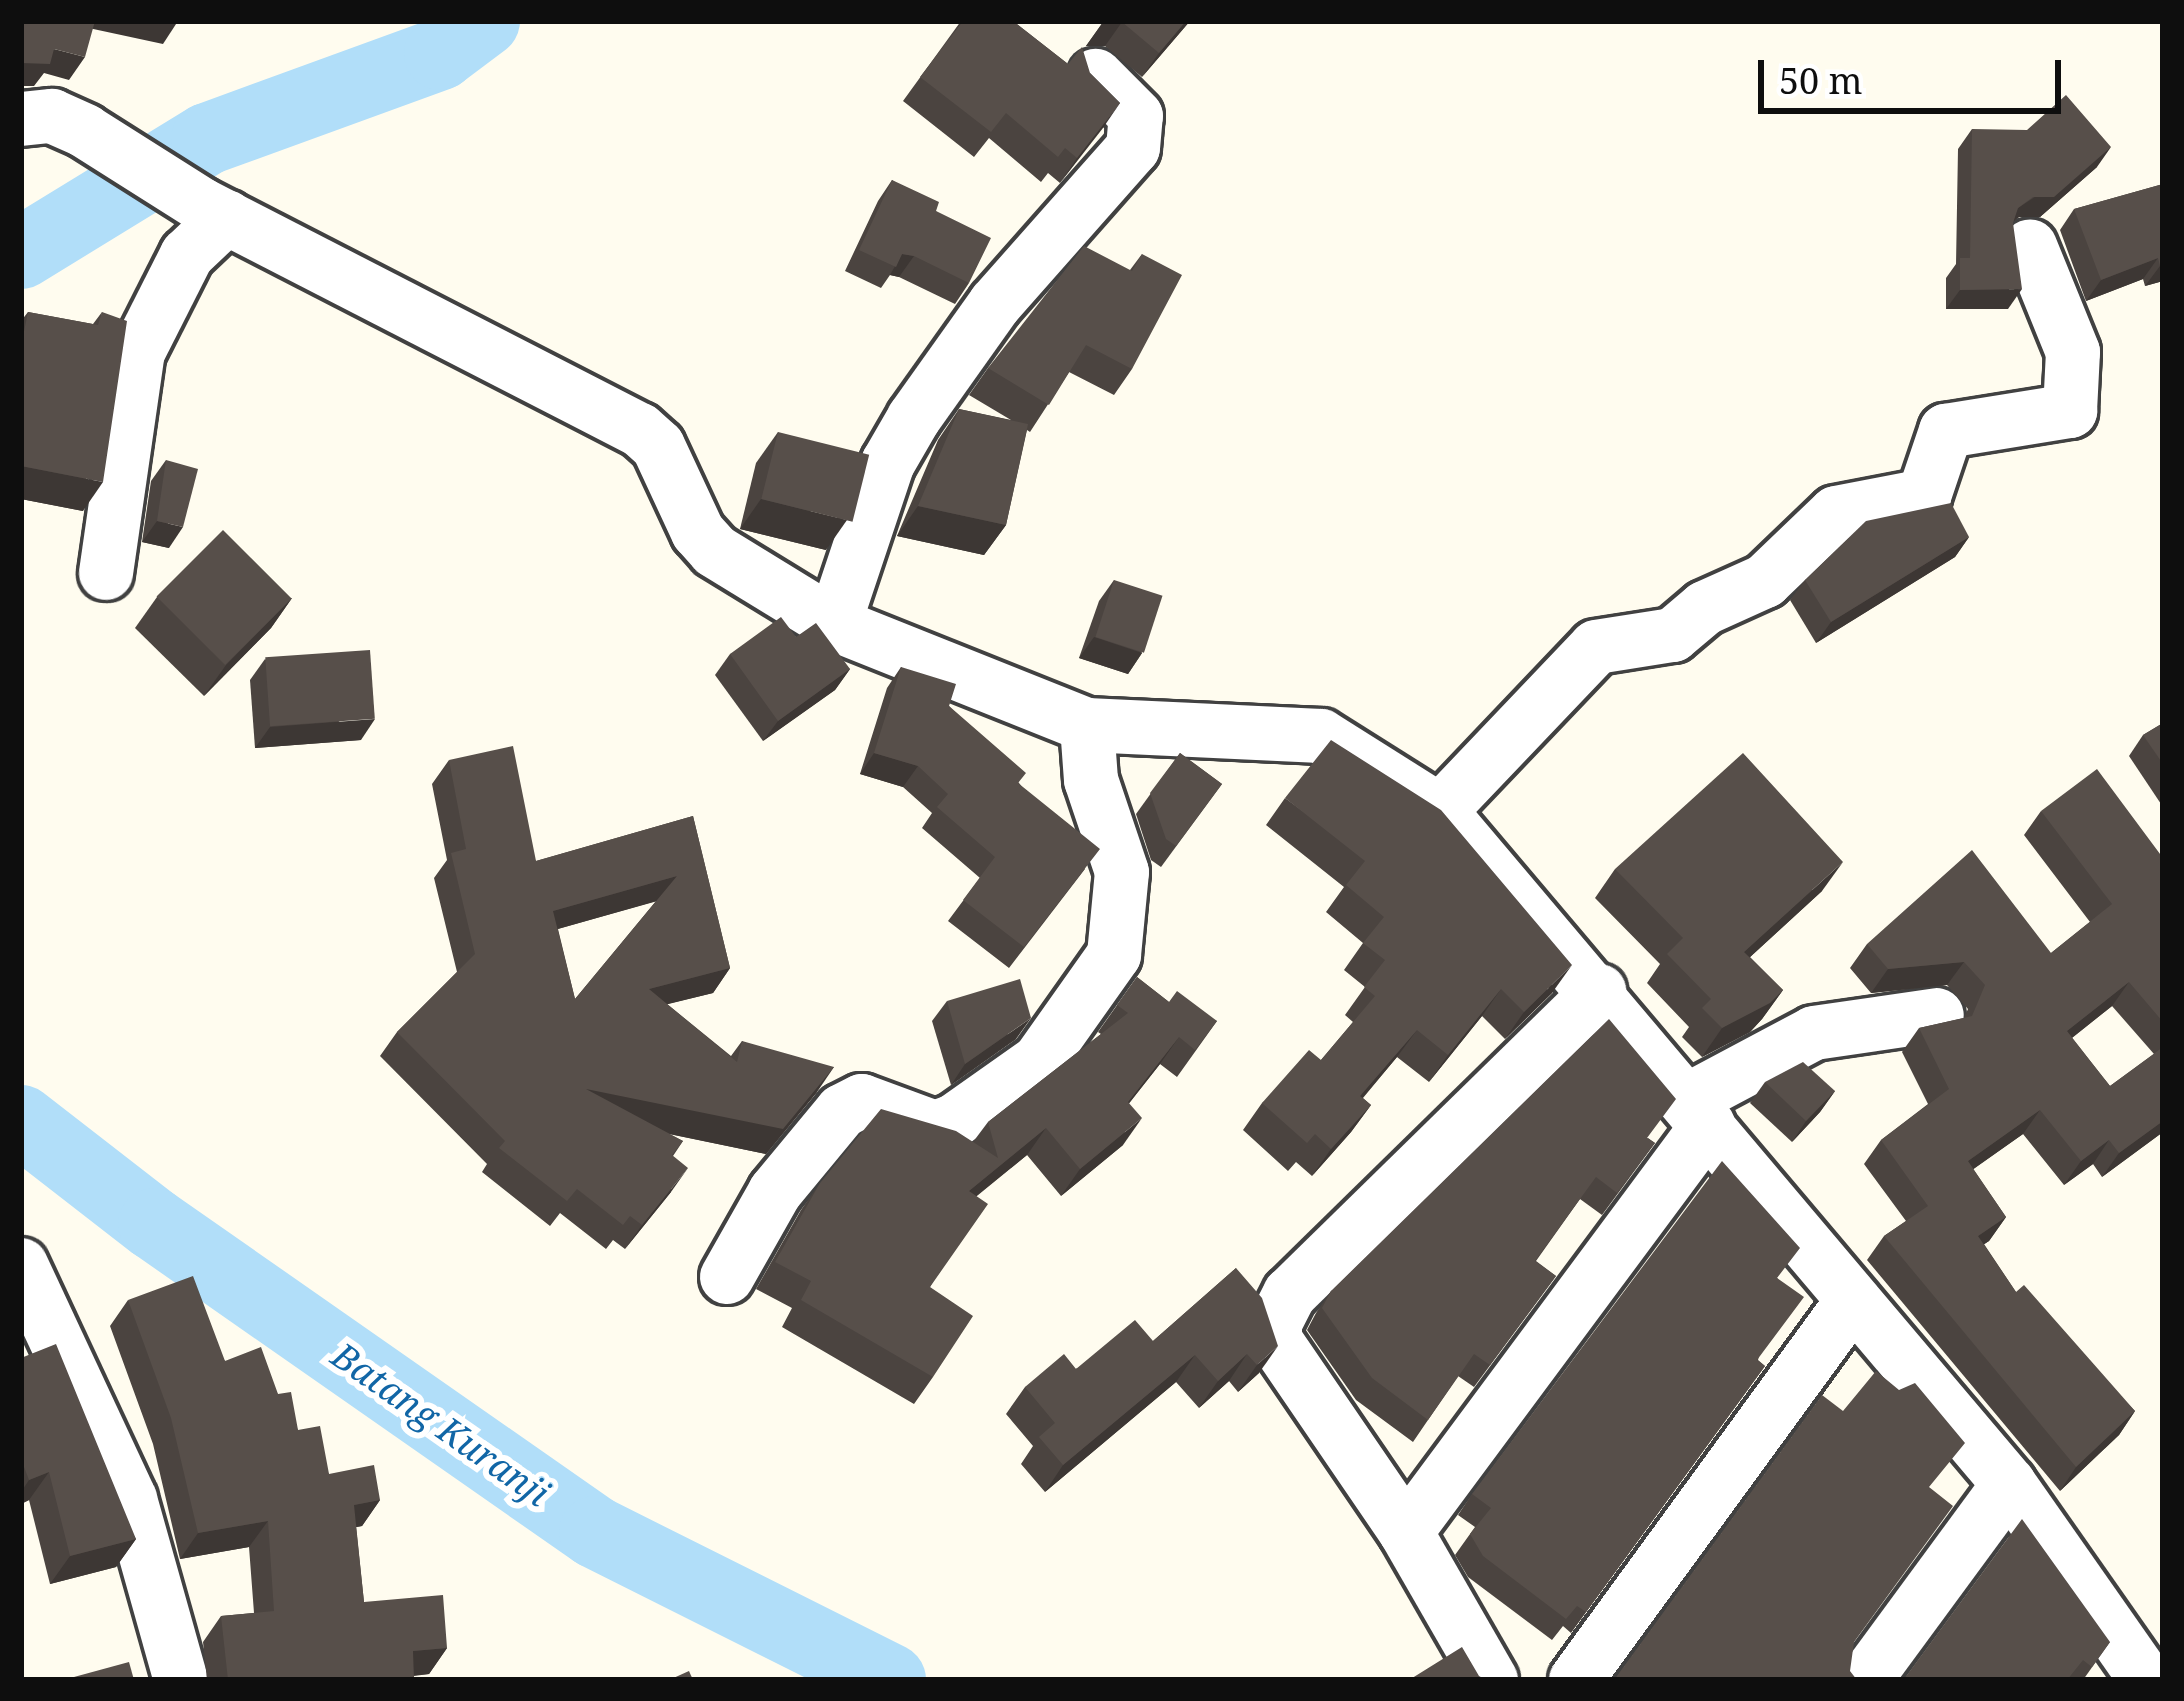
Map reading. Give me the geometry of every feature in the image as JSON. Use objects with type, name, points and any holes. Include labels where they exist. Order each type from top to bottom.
[{"type":"street","points":[[834,624],[888,463],[914,418],[994,304],[1133,148],[1136,116],[1096,76]]},
{"type":"street","points":[[21,118],[52,116],[85,131],[214,211],[640,430],[658,446],[698,532],[716,551],[834,624],[1087,725],[1321,736],[1440,811],[1599,991],[1850,1304],[2009,1484],[2136,1675]]},
{"type":"street","points":[[106,573],[138,352],[214,211]]},
{"type":"street","points":[[1440,811],[1596,647],[1673,635],[1705,608],[1765,581],[1836,513],[1924,496],[1946,431],[2070,411],[2073,352],[2030,246]]},
{"type":"street","points":[[727,1277],[775,1192],[842,1111],[862,1101],[935,1128],[954,1120],[1039,1061],[1114,955],[1122,872],[1091,780],[1087,725]]},
{"type":"street","points":[[1491,1680],[1406,1532],[1275,1340],[1278,1310],[1599,991]]},
{"type":"street","points":[[1406,1532],[1699,1112],[1814,1033],[1937,1015]]},
{"type":"street","points":[[21,1265],[130,1499],[181,1680]]},
{"type":"street","points":[[1576,1680],[1850,1304]]},
{"type":"street","points":[[1864,1680],[2009,1484]]},
{"type":"building","points":[[21,21],[95,21],[85,57],[54,49],[50,64],[21,63]]},
{"type":"building","points":[[963,21],[1013,21],[1068,64],[1082,47],[1090,73],[1120,103],[1077,158],[1065,148],[1058,157],[1006,113],[991,132],[920,77]]},
{"type":"building","points":[[1104,21],[1186,21],[1159,53],[1122,22]]},
{"type":"building","points":[[2066,95],[2111,147],[2054,197],[2033,197],[2018,208],[2013,223],[2022,289],[1960,290],[1960,258],[1970,258],[1972,129],[2027,130]]},
{"type":"building","points":[[892,180],[939,202],[936,211],[991,238],[969,283],[914,256],[902,254],[896,267],[859,250]]},
{"type":"building","points":[[2163,184],[2163,265],[2158,258],[2101,280],[2074,209]]},
{"type":"building","points":[[1084,246],[1132,271],[1142,254],[1182,275],[1132,369],[1086,345],[1049,405],[988,368]]},
{"type":"building","points":[[28,312],[98,325],[102,312],[127,321],[103,482],[21,466],[21,346]]},
{"type":"building","points":[[959,409],[1028,424],[1006,525],[918,506]]},
{"type":"building","points":[[778,432],[869,455],[853,522],[761,499]]},
{"type":"building","points":[[166,460],[198,469],[183,527],[157,521]]},
{"type":"building","points":[[1951,503],[1969,537],[1831,622],[1805,580],[1866,521]]},
{"type":"building","points":[[223,530],[292,599],[225,665],[157,596]]},
{"type":"building","points":[[1114,580],[1163,596],[1144,653],[1095,637]]},
{"type":"building","points":[[781,617],[796,637],[816,623],[850,669],[778,721],[730,654]]},
{"type":"building","points":[[370,650],[375,719],[270,726],[265,657]]},
{"type":"building","points":[[901,667],[956,684],[949,706],[1026,773],[1018,783],[1100,849],[1024,947],[963,900],[995,857],[937,807],[948,794],[918,766],[874,753]]},
{"type":"building","points":[[2163,723],[2163,764],[2143,735]]},
{"type":"building","points":[[1331,740],[1441,810],[1572,965],[1524,1012],[1501,989],[1448,1055],[1417,1030],[1360,1096],[1371,1105],[1331,1149],[1315,1134],[1307,1143],[1262,1103],[1309,1050],[1321,1060],[1375,996],[1364,987],[1385,960],[1363,943],[1384,917],[1346,885],[1365,861],[1285,798]]},
{"type":"building","points":[[513,746],[536,861],[693,816],[730,968],[649,989],[737,1062],[742,1041],[834,1067],[783,1129],[586,1089],[683,1141],[672,1155],[688,1168],[642,1225],[630,1216],[623,1225],[577,1189],[567,1201],[499,1148],[505,1141],[397,1032],[475,954],[451,853],[466,849],[449,760]],"holes":[[[677,876],[575,999],[553,911]]]},
{"type":"building","points":[[1180,753],[1222,784],[1176,846],[1166,839],[1150,793]]},
{"type":"building","points":[[1743,753],[1843,862],[1744,952],[1783,990],[1770,1003],[1722,1028],[1702,1008],[1711,999],[1667,954],[1683,938],[1615,869]]},
{"type":"building","points":[[2097,769],[2163,858],[2163,1022],[2129,982],[2067,1031],[2110,1086],[2163,1047],[2163,1121],[2119,1153],[2109,1140],[2081,1161],[2040,1110],[1968,1161],[2006,1217],[1978,1236],[2016,1292],[2024,1285],[2135,1411],[2076,1467],[1884,1236],[1928,1206],[1881,1140],[1949,1089],[1919,1028],[1972,1016],[1985,985],[1964,962],[1888,969],[1867,944],[1972,850],[2051,953],[2112,904],[2041,811]]},
{"type":"building","points":[[1137,977],[1169,1002],[1177,991],[1217,1021],[1195,1050],[1179,1037],[1128,1102],[1142,1118],[1080,1169],[1046,1128],[969,1191],[988,1204],[930,1287],[973,1316],[933,1377],[801,1300],[811,1281],[775,1262],[820,1183],[881,1109],[956,1131],[998,1158],[988,1122],[1128,1013],[1117,1005]]},
{"type":"building","points":[[1020,979],[1031,1018],[965,1064],[947,1001]]},
{"type":"building","points":[[1609,1019],[1676,1099],[1647,1138],[1655,1143],[1617,1193],[1596,1177],[1535,1261],[1556,1276],[1490,1365],[1474,1354],[1428,1420],[1372,1378],[1322,1308],[1331,1291]]},
{"type":"building","points":[[1803,1062],[1835,1091],[1806,1121],[1765,1082]]},
{"type":"building","points":[[1722,1161],[1800,1248],[1777,1278],[1804,1297],[1757,1360],[1765,1366],[1586,1612],[1577,1606],[1566,1619],[1483,1556],[1470,1534],[1491,1508],[1472,1494]]},
{"type":"building","points":[[1236,1268],[1262,1298],[1278,1346],[1257,1365],[1247,1354],[1218,1381],[1195,1355],[1063,1465],[1039,1437],[1055,1423],[1025,1387],[1064,1354],[1076,1369],[1135,1320],[1153,1341]]},
{"type":"building","points":[[193,1276],[225,1361],[261,1347],[278,1394],[291,1392],[298,1430],[320,1426],[329,1474],[374,1465],[380,1500],[354,1505],[364,1602],[443,1595],[447,1648],[413,1651],[414,1680],[228,1680],[221,1616],[274,1611],[268,1521],[198,1533],[171,1418],[128,1300]]},
{"type":"building","points":[[56,1344],[136,1539],[70,1556],[49,1472],[29,1480],[21,1459],[21,1358]]},
{"type":"building","points":[[1876,1371],[1899,1390],[1915,1383],[1965,1443],[1929,1487],[1953,1506],[1854,1642],[1850,1671],[1857,1680],[1614,1680],[1822,1395],[1843,1411]]},
{"type":"building","points":[[2022,1519],[2110,1642],[2092,1667],[2083,1660],[2067,1680],[1901,1680],[1904,1679]]},
{"type":"building","points":[[1462,1647],[1486,1680],[1409,1680]]},
{"type":"building","points":[[129,1662],[134,1680],[63,1680]]},
{"type":"building","points":[[689,1671],[693,1680],[669,1680]]},
{"type":"waterway","points":[[21,253],[207,139],[440,54],[484,21]]},
{"type":"waterway","name":"Batang Kuranji","points":[[21,1121],[154,1224],[595,1532],[890,1680]]}]
